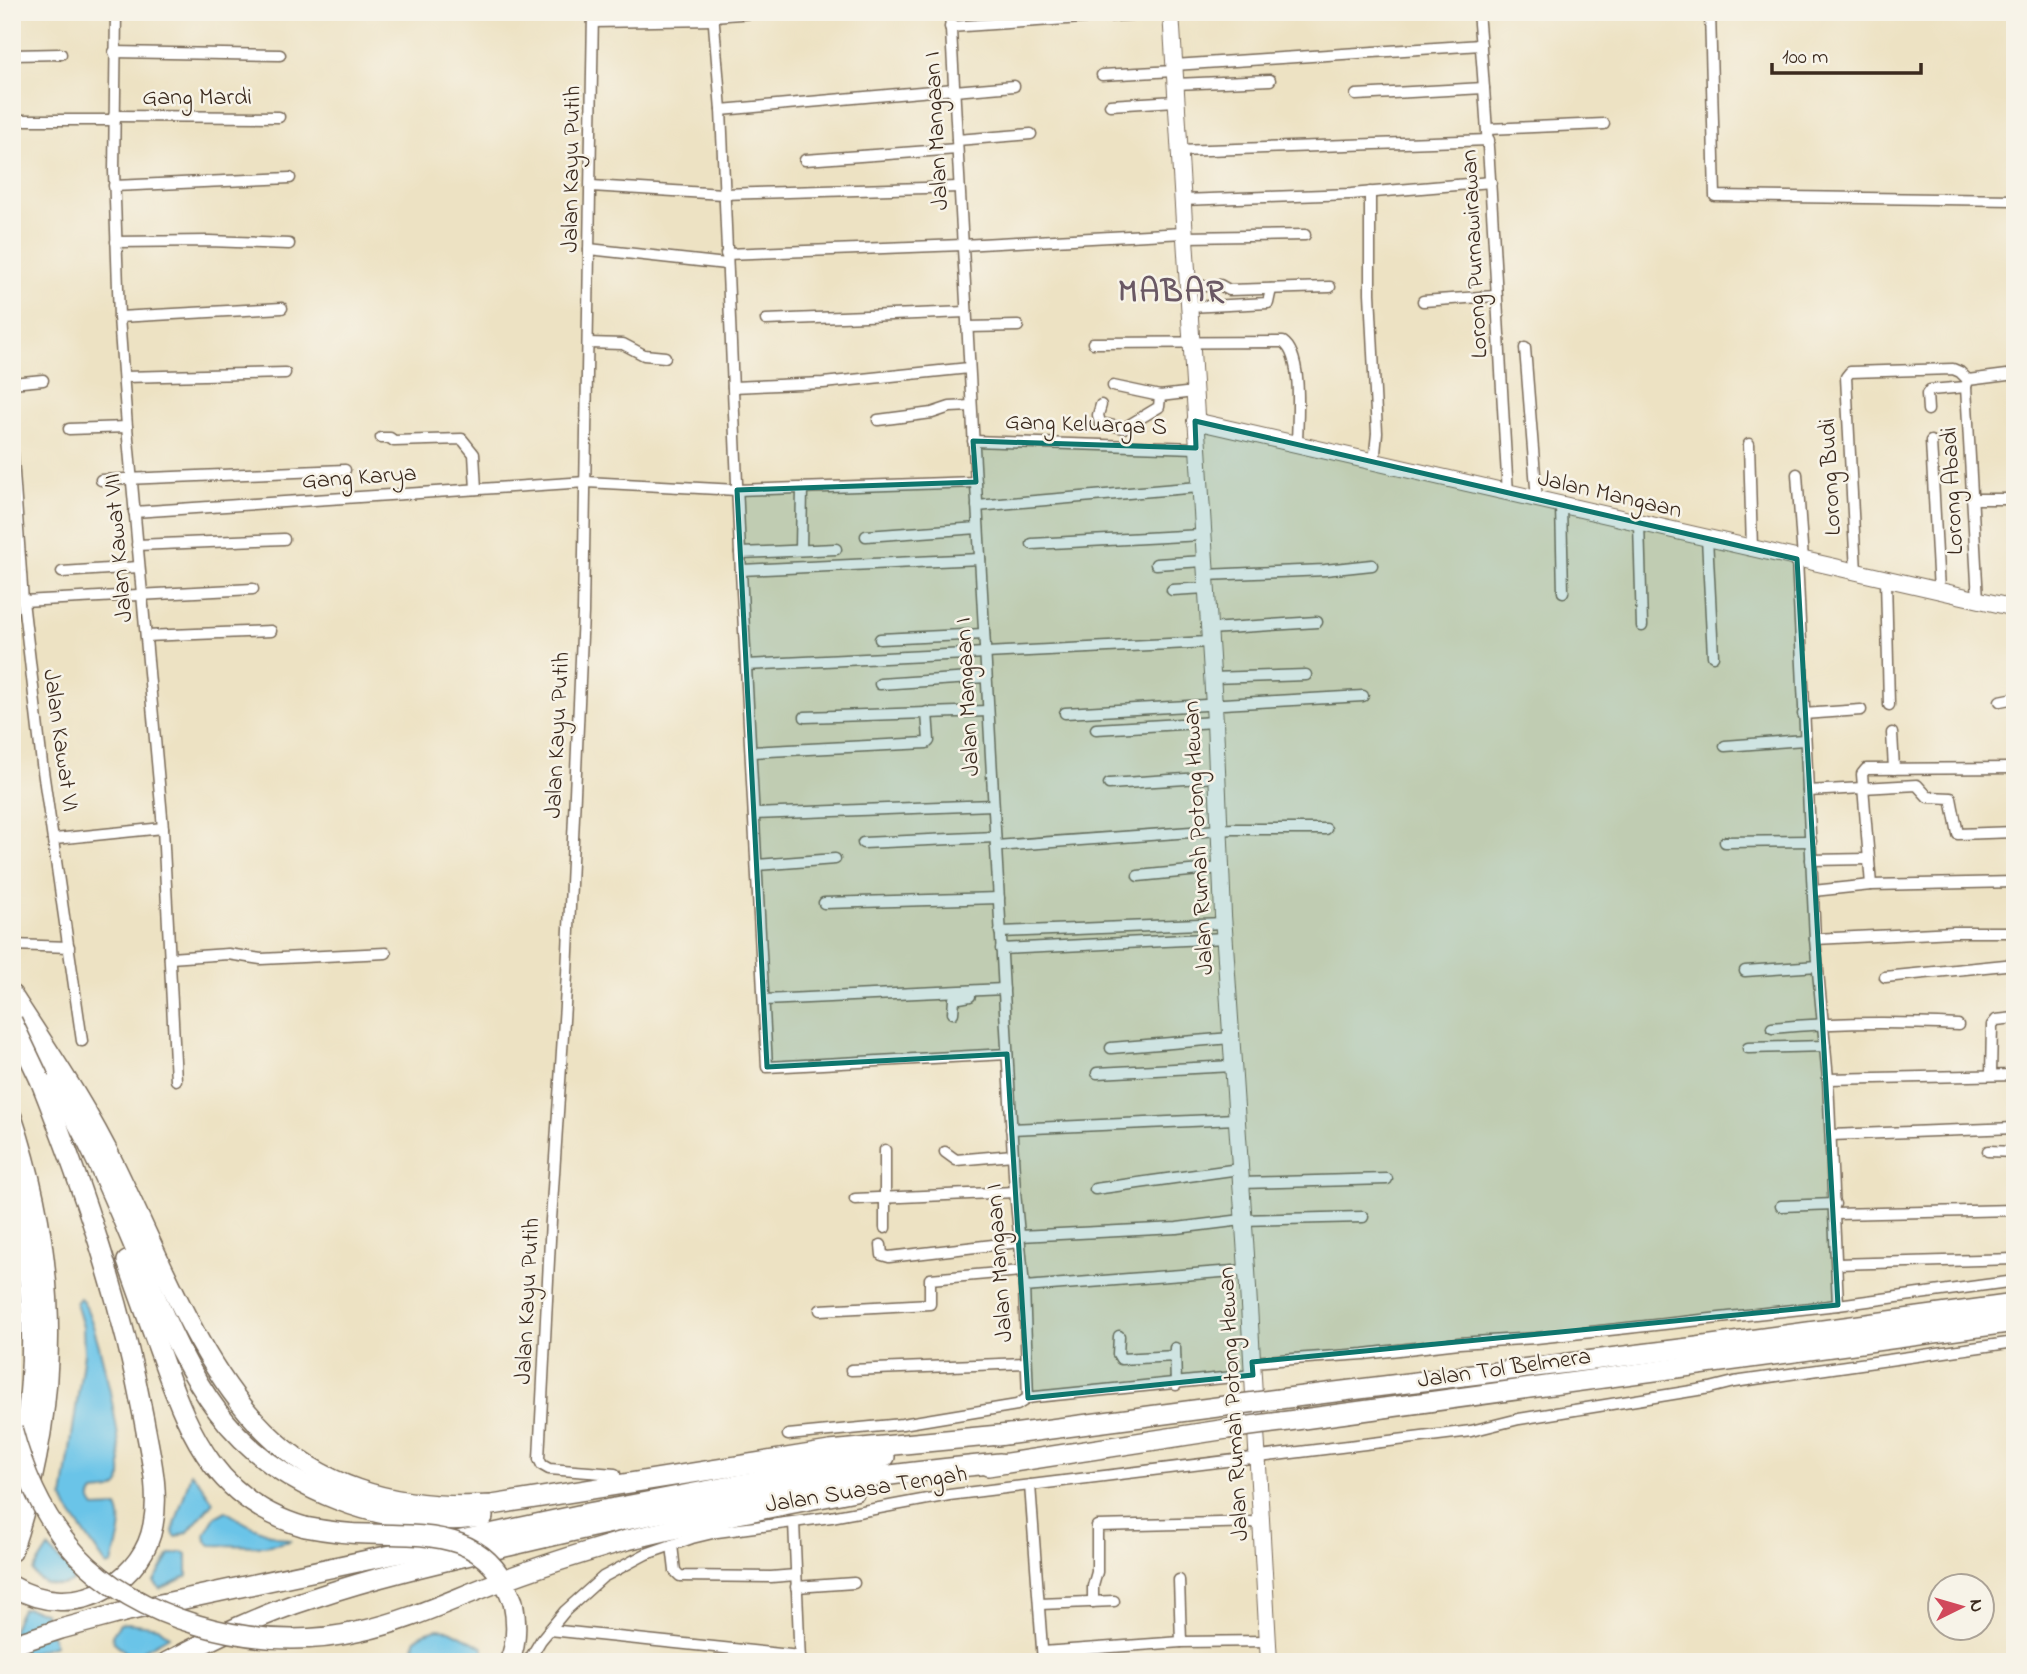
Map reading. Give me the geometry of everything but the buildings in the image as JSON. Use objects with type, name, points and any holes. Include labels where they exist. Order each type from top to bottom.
[{"type":"highway","points":[[12,1586],[37,1598],[60,1601],[73,1600],[105,1590],[132,1569],[145,1552],[154,1525],[155,1497],[149,1443],[125,1331],[106,1262],[46,1080],[14,1006]]},
{"type":"highway","points":[[14,1006],[82,1102],[116,1167],[186,1316],[228,1388],[256,1423],[282,1448],[330,1477],[362,1491],[430,1505],[470,1506],[535,1499],[830,1451],[1010,1434]]},
{"type":"highway","points":[[12,1032],[32,1054],[46,1080],[83,1132],[173,1337],[209,1402],[263,1459],[304,1485],[375,1513],[420,1519],[459,1520],[523,1511],[742,1465]]},
{"type":"highway","points":[[46,1080],[69,1112],[90,1159],[182,1412],[211,1464],[225,1481],[251,1503],[283,1521],[327,1531],[435,1537],[459,1542],[477,1552],[498,1571],[513,1602],[516,1630],[509,1662]]},
{"type":"highway","points":[[12,1117],[30,1179],[40,1227],[47,1277],[50,1337],[43,1427],[36,1471],[12,1551]]},
{"type":"highway","points":[[12,1181],[26,1252],[32,1321],[27,1414],[20,1466],[12,1496]]},
{"type":"highway","name":"Jalan Tol Belmera","points":[[1010,1434],[1670,1351],[2015,1304]]},
{"type":"highway","name":"Jalan Tol Belmera","points":[[1000,1463],[1227,1429],[2015,1322]]},
{"type":"highway","points":[[12,1428],[39,1502],[62,1538],[88,1567],[121,1593],[180,1620],[234,1634],[291,1640],[327,1638],[362,1631],[426,1611],[548,1564],[627,1540],[733,1515],[1000,1463]]},
{"type":"highway","points":[[12,1645],[92,1620],[228,1590],[714,1488],[1010,1434]]},
{"type":"highway","points":[[167,1662],[274,1612],[388,1575],[612,1523],[760,1494],[856,1479],[1000,1463]]},
{"type":"street","name":"Jalan Kawat VII","points":[[116,12],[114,186],[119,317],[163,828],[176,1080]]},
{"type":"street","points":[[593,17],[713,16],[767,12]]},
{"type":"street","name":"Jalan Mangaan I","points":[[950,12],[1011,1129],[1024,1287],[1028,1398]]},
{"type":"street","points":[[950,27],[1171,12]]},
{"type":"street","name":"Jalan Rumah Potong Hewan","points":[[1171,12],[1269,1662]]},
{"type":"street","name":"Lorong Purnawirawan","points":[[1478,12],[1489,134],[1495,296],[1508,493]]},
{"type":"street","points":[[1710,12],[1715,196],[2015,200]]},
{"type":"street","points":[[713,16],[720,110],[767,1067],[1007,1054]]},
{"type":"street","name":"Jalan Kayu Putih","points":[[593,17],[583,613],[567,974],[539,1459],[542,1465],[549,1469],[615,1474]]},
{"type":"street","points":[[1102,75],[1174,73],[1481,46]]},
{"type":"street","points":[[114,52],[280,55]]},
{"type":"street","points":[[12,55],[61,54]]},
{"type":"street","points":[[1174,73],[1270,80]]},
{"type":"street","points":[[720,110],[1014,86]]},
{"type":"street","points":[[1356,95],[1484,88]]},
{"type":"street","points":[[1110,105],[1176,101]]},
{"type":"street","name":"Gang Mardi","points":[[12,120],[279,117]]},
{"type":"street","points":[[1179,151],[1489,134],[1604,124]]},
{"type":"street","points":[[805,160],[957,145],[1031,134]]},
{"type":"street","points":[[114,186],[290,178]]},
{"type":"street","points":[[1182,200],[1370,192],[1491,182]]},
{"type":"street","points":[[590,186],[723,194],[959,187]]},
{"type":"street","points":[[1370,192],[1370,293],[1377,433],[1374,463]]},
{"type":"street","points":[[589,249],[726,259],[1184,235],[1305,235]]},
{"type":"street","points":[[117,242],[289,244]]},
{"type":"street","points":[[1187,287],[1220,285],[1229,290],[1330,287]]},
{"type":"street","points":[[1189,307],[1268,303],[1270,289]]},
{"type":"street","points":[[1423,301],[1495,296]]},
{"type":"street","points":[[119,317],[282,308]]},
{"type":"street","points":[[766,320],[966,312]]},
{"type":"street","points":[[967,327],[1018,326]]},
{"type":"street","points":[[1093,342],[1278,341],[1288,345],[1297,374],[1297,445]]},
{"type":"street","points":[[588,343],[623,344],[644,355],[665,358]]},
{"type":"street","points":[[1525,348],[1537,500]]},
{"type":"street","points":[[733,387],[823,383],[969,369]]},
{"type":"street","name":"Lorong Budi","points":[[1856,572],[1845,379],[1850,372],[1953,369],[1961,372],[1967,384]]},
{"type":"street","points":[[124,377],[285,373]]},
{"type":"street","points":[[1928,410],[1927,394],[1930,390],[2015,374]]},
{"type":"street","points":[[12,383],[43,380]]},
{"type":"street","name":"Lorong Abadi","points":[[1967,384],[1978,600]]},
{"type":"street","points":[[1113,386],[1160,396],[1194,392]]},
{"type":"street","points":[[1101,404],[1098,415],[1100,423],[1124,428],[1159,407],[1160,396]]},
{"type":"street","points":[[878,419],[971,406]]},
{"type":"street","name":"Jalan Mangaan","points":[[1195,421],[2015,608]]},
{"type":"street","points":[[69,429],[127,426]]},
{"type":"street","points":[[381,438],[394,441],[462,439],[474,454],[476,489]]},
{"type":"street","name":"Gang Keluarga S","points":[[973,441],[1196,448]]},
{"type":"street","points":[[1931,441],[1939,591]]},
{"type":"street","name":"Jalan Kawat VI","points":[[12,444],[23,601],[42,764],[55,839],[82,1041]]},
{"type":"street","points":[[1749,444],[1752,549]]},
{"type":"street","points":[[101,480],[345,471]]},
{"type":"street","points":[[1797,474],[1804,740],[1815,939],[1825,1023],[1838,1305]]},
{"type":"street","name":"Gang Karya","points":[[134,512],[586,482],[737,490],[976,481]]},
{"type":"street","points":[[977,506],[1199,487]]},
{"type":"street","points":[[802,488],[805,550],[809,567]]},
{"type":"street","points":[[1972,499],[2015,499]]},
{"type":"street","points":[[1561,505],[1563,592]]},
{"type":"street","points":[[1639,523],[1642,626]]},
{"type":"street","points":[[866,536],[978,528]]},
{"type":"street","points":[[1032,544],[1202,535]]},
{"type":"street","points":[[137,545],[284,538]]},
{"type":"street","points":[[1707,538],[1713,656]]},
{"type":"street","points":[[740,553],[836,549]]},
{"type":"street","points":[[741,570],[980,559]]},
{"type":"street","points":[[1156,564],[1205,575],[1325,570],[1372,565]]},
{"type":"street","points":[[62,572],[139,566]]},
{"type":"street","points":[[1172,590],[1205,575]]},
{"type":"street","points":[[1886,579],[1889,705]]},
{"type":"street","points":[[23,601],[253,589]]},
{"type":"street","points":[[746,665],[1209,636],[1317,622]]},
{"type":"street","points":[[146,636],[271,631]]},
{"type":"street","points":[[880,639],[984,634]]},
{"type":"street","points":[[1212,678],[1307,675]]},
{"type":"street","points":[[880,684],[986,677]]},
{"type":"street","points":[[1065,713],[1363,696]]},
{"type":"street","points":[[2000,701],[2015,698]]},
{"type":"street","points":[[1149,708],[1150,726]]},
{"type":"street","points":[[1803,715],[1861,710]]},
{"type":"street","points":[[805,717],[988,711]]},
{"type":"street","points":[[751,752],[927,743],[927,712]]},
{"type":"street","points":[[1096,729],[1215,722]]},
{"type":"street","points":[[1892,733],[1897,769],[1928,797],[1951,798],[1958,834],[2015,832]]},
{"type":"street","points":[[1725,746],[1804,740]]},
{"type":"street","points":[[1871,886],[1862,774],[1866,769],[2015,768]]},
{"type":"street","points":[[1109,784],[1216,777]]},
{"type":"street","points":[[1808,791],[1917,785]]},
{"type":"street","points":[[754,814],[993,805]]},
{"type":"street","points":[[55,839],[163,828]]},
{"type":"street","points":[[863,843],[995,841],[1219,830],[1326,829]]},
{"type":"street","points":[[1725,842],[1811,841]]},
{"type":"street","points":[[757,865],[835,859]]},
{"type":"street","points":[[1811,860],[1869,859]]},
{"type":"street","points":[[1138,876],[1221,869]]},
{"type":"street","points":[[1813,891],[1871,886],[2015,882]]},
{"type":"street","points":[[824,903],[999,898]]},
{"type":"street","points":[[1000,932],[1224,930]]},
{"type":"street","points":[[1001,949],[1224,930]]},
{"type":"street","points":[[1815,939],[1954,932],[2015,932]]},
{"type":"street","points":[[13,945],[69,947]]},
{"type":"street","points":[[170,958],[228,954],[261,959],[386,953]]},
{"type":"street","points":[[1885,977],[2015,964]]},
{"type":"street","points":[[1745,971],[1818,966]]},
{"type":"street","points":[[764,1000],[1004,991]]},
{"type":"street","points":[[953,1013],[953,1002],[957,997],[1004,991]]},
{"type":"street","points":[[1991,1075],[1992,1025],[1996,1020],[2015,1018]]},
{"type":"street","points":[[1772,1028],[1825,1023],[1958,1025]]},
{"type":"street","points":[[1111,1048],[1231,1038]]},
{"type":"street","points":[[1748,1048],[1825,1046]]},
{"type":"street","points":[[1097,1073],[1233,1066]]},
{"type":"street","points":[[1828,1079],[2015,1075]]},
{"type":"street","points":[[1011,1129],[1236,1119]]},
{"type":"street","points":[[1831,1135],[2015,1128]]},
{"type":"street","points":[[885,1150],[885,1228]]},
{"type":"street","points":[[1988,1151],[2015,1152]]},
{"type":"street","points":[[944,1152],[956,1160],[1013,1155]]},
{"type":"street","points":[[1095,1189],[1240,1176],[1387,1179]]},
{"type":"street","points":[[855,1199],[1015,1192]]},
{"type":"street","points":[[1781,1206],[2015,1210]]},
{"type":"street","points":[[881,1245],[882,1255],[889,1257],[1019,1239],[1177,1228],[1242,1220],[1363,1217]]},
{"type":"street","points":[[1837,1264],[2015,1259]]},
{"type":"street","points":[[1024,1287],[1247,1270]]},
{"type":"street","points":[[820,1310],[929,1304],[930,1279],[1021,1271]]},
{"type":"street","points":[[788,1435],[792,1437],[902,1424],[1017,1405],[1028,1398],[1176,1385],[1253,1368],[1364,1354],[1838,1305],[2015,1281]]},
{"type":"street","points":[[1119,1336],[1118,1354],[1121,1359],[1175,1352],[1176,1385]]},
{"type":"street","name":"Jalan Suasa Tengah","points":[[528,1662],[565,1611],[603,1577],[646,1554],[717,1532],[794,1522],[948,1495],[1471,1431],[1519,1419],[1734,1382],[2015,1342]]},
{"type":"street","points":[[851,1370],[1025,1363]]},
{"type":"street","points":[[1030,1485],[1043,1658]]},
{"type":"street","points":[[550,1630],[800,1659],[794,1522]]},
{"type":"street","points":[[1093,1602],[1093,1586],[1097,1572],[1097,1526],[1261,1522]]},
{"type":"street","points":[[672,1545],[675,1571],[680,1576],[771,1577],[796,1581],[854,1583]]},
{"type":"street","points":[[1179,1580],[1181,1642]]},
{"type":"street","points":[[1040,1604],[1114,1601]]},
{"type":"street","points":[[1023,1662],[1181,1642],[1268,1641]]},
{"type":"highlighted area","points":[[1195,421],[1797,559],[1838,1305],[1252,1362],[1253,1375],[1028,1398],[1007,1054],[767,1067],[737,490],[976,482],[973,441],[1196,448]]},
{"type":"water","points":[[80,1298],[87,1309],[102,1358],[120,1451],[119,1485],[111,1490],[94,1492],[91,1498],[95,1508],[117,1507],[120,1514],[118,1542],[112,1564],[107,1566],[63,1498],[84,1353],[83,1327],[76,1303]]},
{"type":"water","points":[[191,1473],[213,1502],[188,1532],[177,1537],[173,1531]]},
{"type":"water","points":[[226,1511],[257,1529],[291,1541],[265,1546],[211,1545],[206,1541],[205,1534],[215,1517]]},
{"type":"water","points":[[48,1548],[78,1574],[69,1583],[48,1584],[33,1571]]},
{"type":"water","points":[[183,1552],[187,1554],[187,1576],[160,1589],[154,1582],[170,1555]]},
{"type":"water","points":[[22,1609],[44,1612],[55,1645],[19,1656],[13,1632]]},
{"type":"water","points":[[120,1624],[158,1627],[169,1636],[132,1658],[113,1641],[112,1635]]},
{"type":"water","points":[[437,1629],[450,1630],[483,1647],[483,1658],[479,1662],[418,1662],[414,1648],[416,1639]]},
{"type":"district","name":"MABAR","points":[[1172,290]]}]
